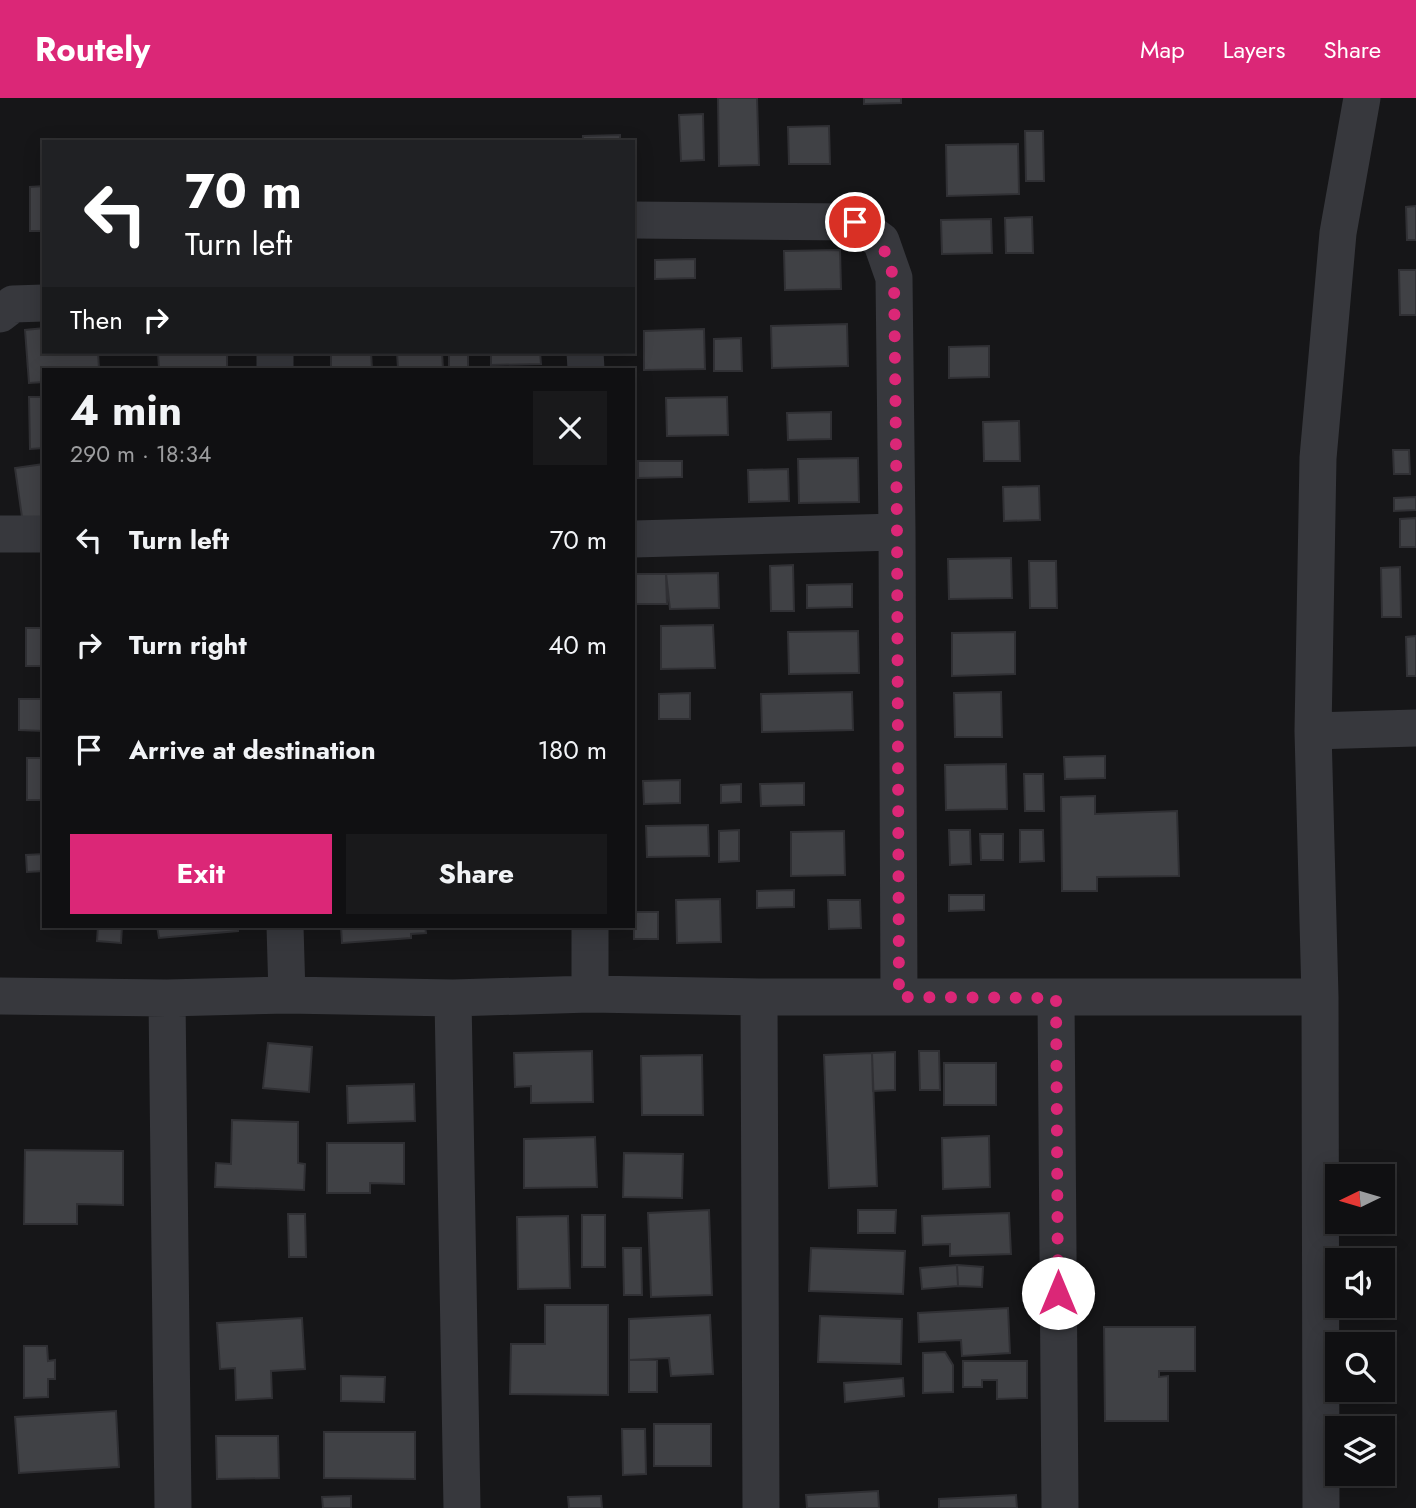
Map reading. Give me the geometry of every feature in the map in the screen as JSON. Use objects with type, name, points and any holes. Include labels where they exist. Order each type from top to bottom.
[{"type":"street","points":[[1321,1508],[1320,997],[1314,731],[1318,458],[1338,233],[1362,98]]},
{"type":"street","points":[[635,220],[855,222],[881,241],[894,278],[899,997]]},
{"type":"street","points":[[0,314],[13,304],[42,303]]},
{"type":"street","points":[[635,539],[897,532]]},
{"type":"street","points":[[0,534],[42,534]]},
{"type":"street","points":[[1314,731],[1416,728]]},
{"type":"street","points":[[285,928],[287,995]]},
{"type":"street","points":[[590,928],[590,994]]},
{"type":"street","points":[[0,996],[167,998],[287,995],[453,998],[590,994],[759,997],[1320,997]]},
{"type":"street","points":[[759,997],[761,1508]]},
{"type":"street","points":[[167,998],[173,1508]]},
{"type":"street","points":[[453,998],[462,1508]]},
{"type":"street","points":[[1056,998],[1060,1508]]},
{"type":"building","points":[[718,98],[757,98],[759,165],[719,166]]},
{"type":"building","points":[[864,98],[901,98],[901,103],[864,104]]},
{"type":"building","points":[[703,114],[704,160],[681,161],[679,115]]},
{"type":"building","points":[[829,126],[830,164],[789,164],[788,127]]},
{"type":"building","points":[[1025,131],[1043,131],[1044,181],[1026,181]]},
{"type":"building","points":[[620,135],[620,140],[583,140],[583,136]]},
{"type":"building","points":[[1018,144],[1019,194],[947,196],[946,145]]},
{"type":"building","points":[[42,186],[42,231],[30,231],[30,187]]},
{"type":"building","points":[[1416,206],[1416,240],[1407,240],[1406,207]]},
{"type":"building","points":[[1032,217],[1033,253],[1006,253],[1005,218]]},
{"type":"building","points":[[991,219],[992,253],[942,254],[941,220]]},
{"type":"building","points":[[840,250],[841,289],[785,290],[784,251]]},
{"type":"building","points":[[695,259],[695,278],[655,279],[655,260]]},
{"type":"building","points":[[1399,270],[1416,270],[1416,315],[1400,315]]},
{"type":"building","points":[[847,324],[848,366],[772,368],[771,326]]},
{"type":"building","points":[[42,328],[42,354],[98,354],[99,368],[42,368],[42,382],[29,383],[25,330]]},
{"type":"building","points":[[704,329],[705,369],[644,370],[644,331]]},
{"type":"building","points":[[741,338],[742,371],[714,371],[714,339]]},
{"type":"building","points":[[989,346],[989,377],[949,378],[949,347]]},
{"type":"building","points":[[158,354],[227,354],[227,368],[159,368]]},
{"type":"building","points":[[331,354],[371,354],[372,368],[331,368]]},
{"type":"building","points":[[397,354],[442,354],[443,368],[398,368]]},
{"type":"building","points":[[468,354],[468,368],[449,368],[449,355]]},
{"type":"building","points":[[491,354],[540,354],[541,364],[491,365]]},
{"type":"building","points":[[29,397],[42,397],[42,448],[30,449]]},
{"type":"building","points":[[727,397],[728,435],[667,436],[666,398]]},
{"type":"building","points":[[831,412],[831,439],[788,440],[787,413]]},
{"type":"building","points":[[1019,421],[1020,461],[984,461],[983,422]]},
{"type":"building","points":[[1393,450],[1409,450],[1410,474],[1394,474]]},
{"type":"building","points":[[858,458],[859,502],[799,503],[798,459]]},
{"type":"building","points":[[638,461],[682,461],[682,477],[638,478]]},
{"type":"building","points":[[42,464],[42,529],[24,531],[15,468]]},
{"type":"building","points":[[788,469],[789,501],[749,502],[748,470]]},
{"type":"building","points":[[1039,486],[1040,520],[1004,521],[1003,487]]},
{"type":"building","points":[[1416,497],[1416,510],[1394,511],[1394,498]]},
{"type":"building","points":[[1416,518],[1416,547],[1400,547],[1400,519]]},
{"type":"building","points":[[1011,558],[1012,598],[949,599],[948,559]]},
{"type":"building","points":[[1029,561],[1056,561],[1057,608],[1030,608]]},
{"type":"building","points":[[793,565],[794,611],[771,611],[770,566]]},
{"type":"building","points":[[1400,567],[1401,617],[1382,617],[1381,568]]},
{"type":"building","points":[[718,573],[719,608],[670,609],[666,574]]},
{"type":"building","points":[[635,574],[666,574],[667,604],[635,604]]},
{"type":"building","points":[[852,584],[852,607],[807,608],[807,585]]},
{"type":"building","points":[[713,625],[715,668],[661,669],[661,626]]},
{"type":"building","points":[[26,628],[42,628],[42,666],[26,666]]},
{"type":"building","points":[[858,631],[859,673],[789,674],[788,632]]},
{"type":"building","points":[[1015,632],[1015,674],[952,676],[952,633]]},
{"type":"building","points":[[1416,636],[1416,676],[1407,676],[1406,637]]},
{"type":"building","points":[[852,692],[853,730],[762,732],[761,694]]},
{"type":"building","points":[[1001,692],[1002,737],[955,737],[954,693]]},
{"type":"building","points":[[690,693],[690,719],[659,719],[659,694]]},
{"type":"building","points":[[19,699],[42,699],[42,731],[19,730]]},
{"type":"building","points":[[1105,756],[1105,778],[1065,779],[1064,757]]},
{"type":"building","points":[[27,758],[42,758],[42,800],[27,800]]},
{"type":"building","points":[[1006,764],[1007,809],[946,810],[945,765]]},
{"type":"building","points":[[1024,774],[1043,774],[1044,811],[1025,811]]},
{"type":"building","points":[[680,780],[680,803],[644,804],[643,781]]},
{"type":"building","points":[[804,783],[804,805],[761,806],[760,784]]},
{"type":"building","points":[[741,784],[741,802],[721,803],[721,785]]},
{"type":"building","points":[[1095,796],[1095,814],[1177,811],[1179,876],[1097,877],[1097,891],[1062,891],[1061,797]]},
{"type":"building","points":[[708,825],[709,856],[647,857],[646,826]]},
{"type":"building","points":[[739,830],[739,861],[719,862],[719,831]]},
{"type":"building","points":[[949,830],[970,830],[971,864],[950,865]]},
{"type":"building","points":[[1020,830],[1043,830],[1044,861],[1020,862]]},
{"type":"building","points":[[844,831],[845,875],[791,876],[791,832]]},
{"type":"building","points":[[980,834],[1003,834],[1003,860],[981,860]]},
{"type":"building","points":[[42,854],[42,871],[27,872],[26,855]]},
{"type":"building","points":[[794,890],[794,907],[757,908],[757,891]]},
{"type":"building","points":[[949,895],[984,895],[984,910],[949,911]]},
{"type":"building","points":[[720,899],[721,942],[677,943],[676,900]]},
{"type":"building","points":[[828,900],[860,900],[861,928],[829,929]]},
{"type":"building","points":[[635,912],[658,912],[658,939],[634,939]]},
{"type":"building","points":[[98,928],[122,928],[121,943],[97,941]]},
{"type":"building","points":[[157,928],[238,928],[238,931],[159,938]]},
{"type":"building","points":[[341,928],[425,928],[426,933],[411,934],[411,938],[342,943]]},
{"type":"building","points":[[268,1043],[312,1047],[309,1092],[263,1088]]},
{"type":"building","points":[[592,1051],[593,1102],[531,1103],[531,1086],[515,1087],[514,1053]]},
{"type":"building","points":[[919,1051],[939,1051],[940,1090],[920,1090]]},
{"type":"building","points":[[895,1052],[895,1090],[873,1091],[872,1053]]},
{"type":"building","points":[[872,1053],[877,1186],[829,1188],[824,1055]]},
{"type":"building","points":[[702,1055],[703,1115],[642,1115],[641,1056]]},
{"type":"building","points":[[944,1063],[996,1063],[996,1105],[944,1105]]},
{"type":"building","points":[[414,1084],[415,1121],[348,1123],[347,1086]]},
{"type":"building","points":[[232,1120],[298,1122],[298,1163],[305,1164],[304,1190],[215,1187],[216,1163],[231,1164]]},
{"type":"building","points":[[989,1136],[990,1187],[943,1189],[942,1138]]},
{"type":"building","points":[[595,1137],[597,1187],[524,1188],[524,1139]]},
{"type":"building","points":[[327,1143],[404,1143],[404,1184],[370,1183],[370,1193],[327,1193]]},
{"type":"building","points":[[25,1150],[123,1151],[123,1205],[77,1204],[77,1224],[24,1224]]},
{"type":"building","points":[[624,1153],[683,1154],[682,1198],[623,1197]]},
{"type":"building","points":[[709,1210],[712,1295],[651,1297],[648,1213]]},
{"type":"building","points":[[858,1210],[896,1210],[895,1233],[858,1233]]},
{"type":"building","points":[[1009,1213],[1011,1254],[950,1256],[950,1244],[923,1245],[922,1216]]},
{"type":"building","points":[[288,1214],[305,1214],[306,1257],[289,1257]]},
{"type":"building","points":[[582,1215],[605,1215],[605,1267],[582,1267]]},
{"type":"building","points":[[568,1216],[570,1288],[518,1289],[517,1217]]},
{"type":"building","points":[[623,1248],[641,1248],[642,1295],[624,1295]]},
{"type":"building","points":[[811,1248],[905,1251],[903,1294],[809,1291]]},
{"type":"building","points":[[957,1265],[958,1286],[922,1289],[920,1268]]},
{"type":"building","points":[[957,1265],[983,1267],[982,1287],[958,1286]]},
{"type":"building","points":[[545,1305],[608,1305],[608,1395],[510,1394],[511,1344],[545,1344]]},
{"type":"building","points":[[1008,1308],[1010,1353],[962,1356],[961,1340],[919,1342],[918,1313]]},
{"type":"building","points":[[710,1315],[713,1374],[671,1376],[669,1358],[629,1360],[629,1319]]},
{"type":"building","points":[[820,1316],[902,1319],[901,1364],[818,1362]]},
{"type":"building","points":[[302,1318],[305,1369],[271,1371],[272,1398],[236,1400],[235,1368],[220,1369],[217,1323]]},
{"type":"building","points":[[1104,1327],[1195,1327],[1195,1371],[1159,1371],[1159,1377],[1168,1376],[1168,1421],[1105,1421]]},
{"type":"building","points":[[24,1346],[47,1346],[48,1361],[55,1360],[55,1379],[48,1379],[48,1397],[24,1398]]},
{"type":"building","points":[[945,1352],[953,1365],[953,1392],[923,1393],[923,1353]]},
{"type":"building","points":[[629,1360],[657,1360],[657,1392],[629,1392]]},
{"type":"building","points":[[963,1361],[1027,1361],[1027,1398],[997,1399],[997,1380],[982,1380],[982,1387],[963,1387]]},
{"type":"building","points":[[341,1376],[385,1377],[384,1402],[341,1401]]},
{"type":"building","points":[[903,1378],[904,1396],[845,1402],[844,1383]]},
{"type":"building","points":[[116,1411],[119,1467],[19,1473],[15,1417]]},
{"type":"building","points":[[654,1424],[711,1424],[711,1466],[654,1466]]},
{"type":"building","points":[[622,1429],[645,1429],[646,1474],[623,1475]]},
{"type":"building","points":[[324,1432],[415,1432],[415,1479],[324,1478]]},
{"type":"building","points":[[216,1436],[278,1436],[279,1478],[217,1479]]},
{"type":"building","points":[[878,1491],[879,1508],[807,1508],[806,1495]]},
{"type":"building","points":[[1016,1495],[1017,1508],[939,1508],[939,1499]]},
{"type":"building","points":[[351,1496],[351,1508],[323,1508],[322,1497]]},
{"type":"building","points":[[601,1496],[602,1508],[569,1508],[568,1497]]},
{"type":"route","points":[[855,222],[881,241],[894,278],[899,997],[1056,998],[1058,1293]]}]
